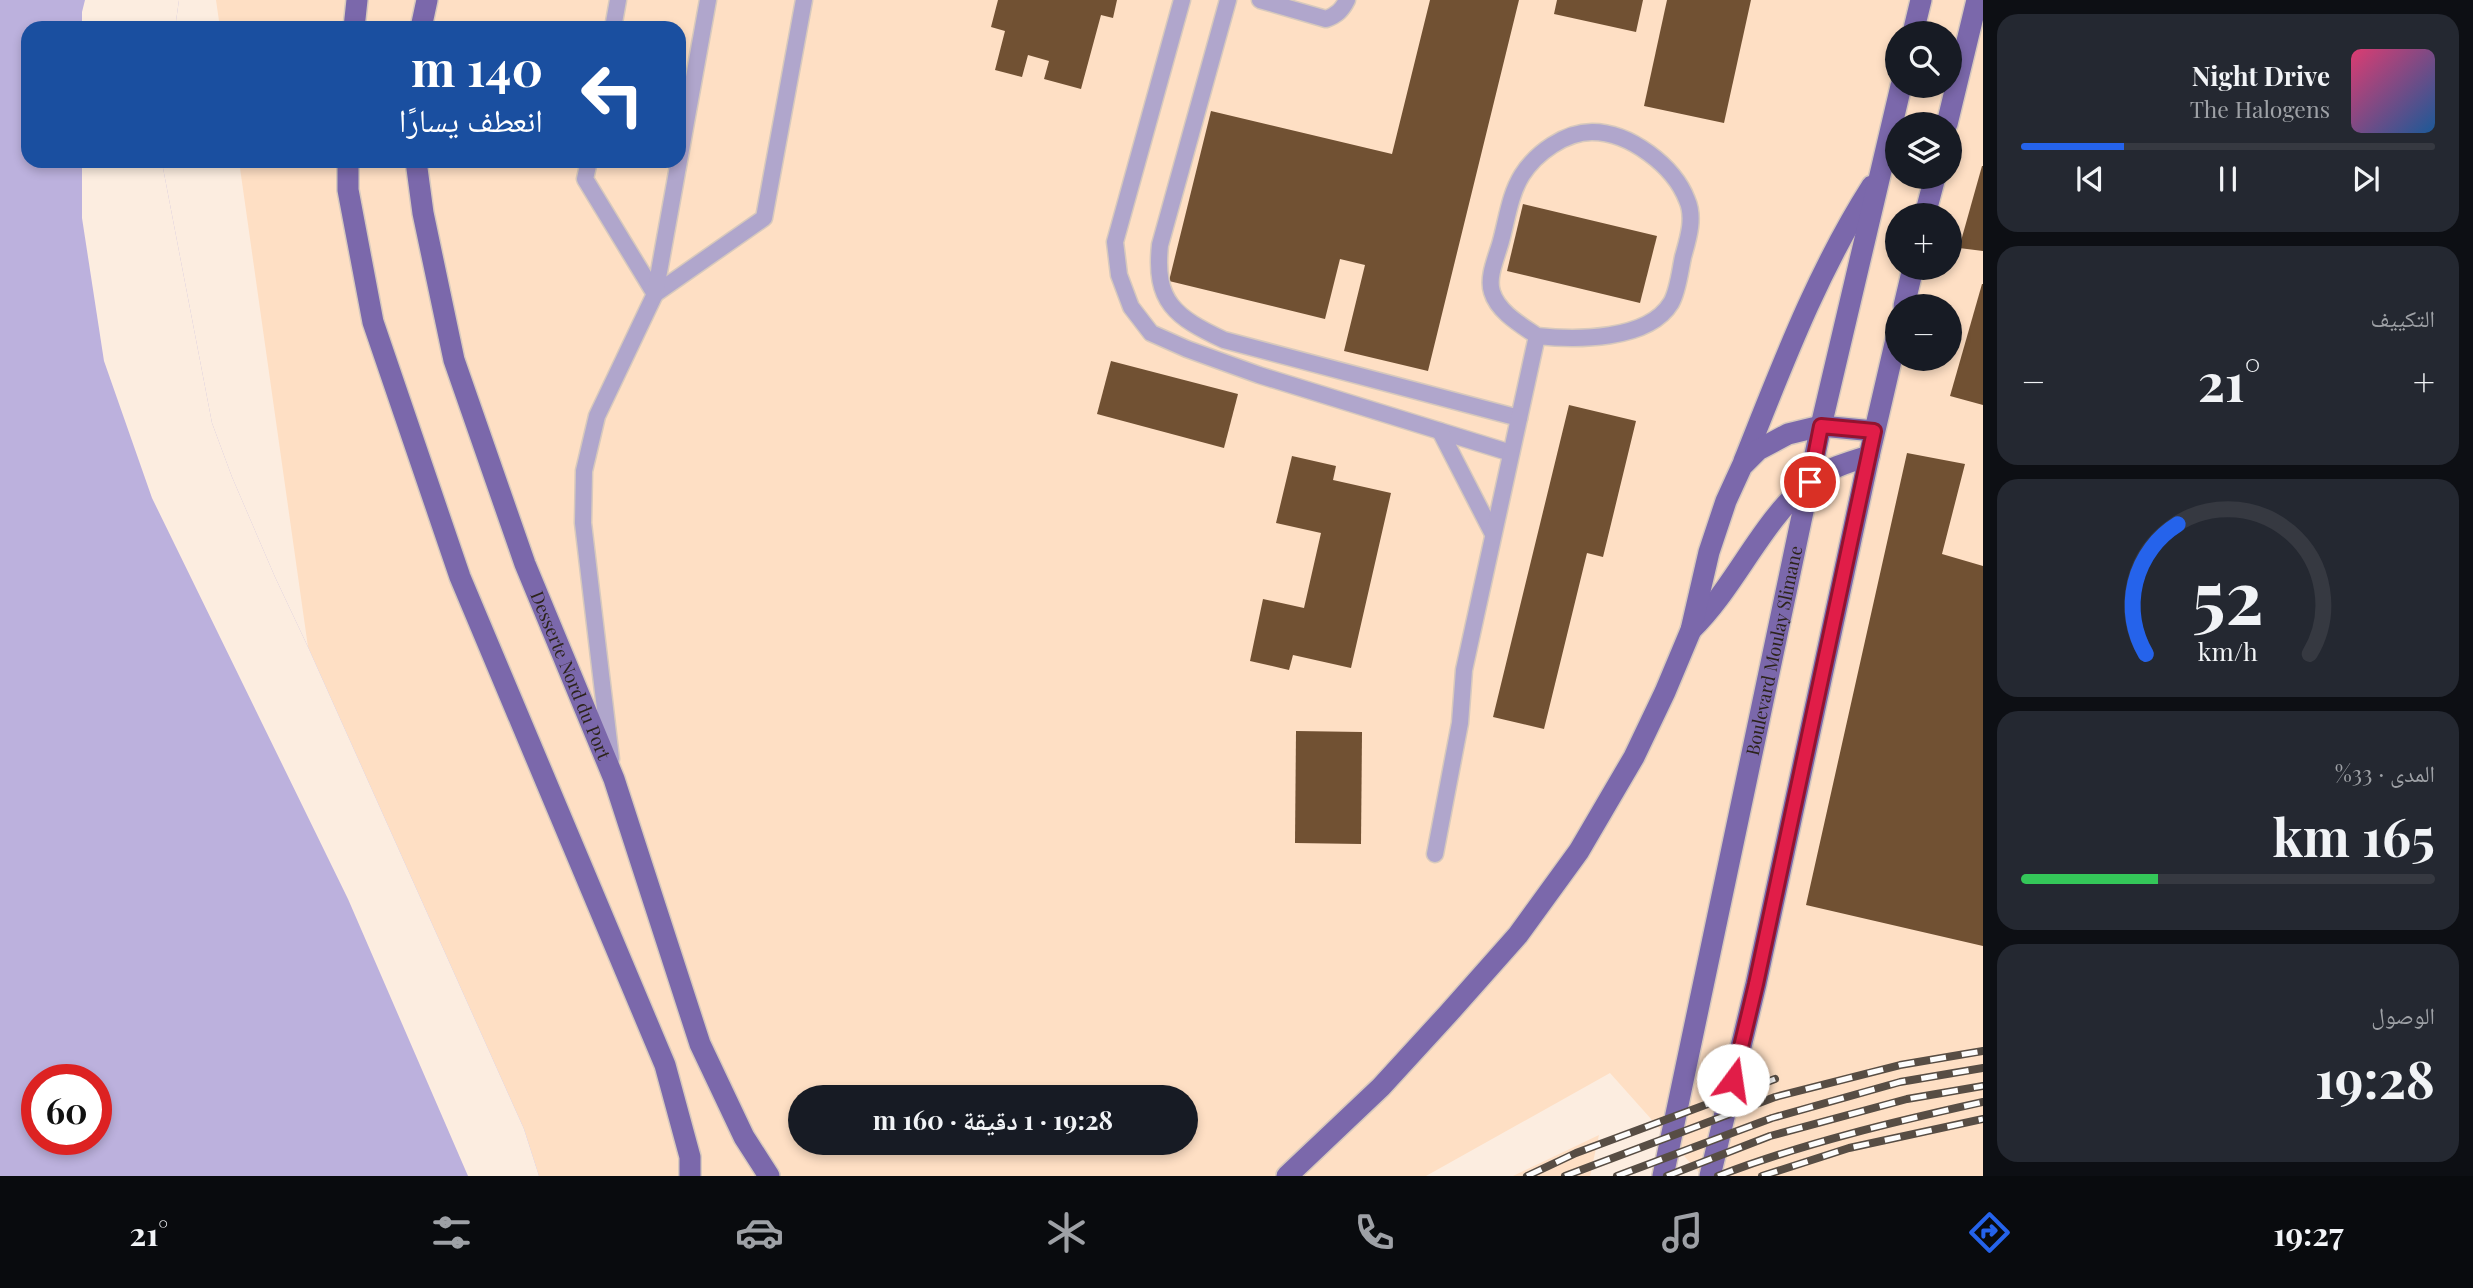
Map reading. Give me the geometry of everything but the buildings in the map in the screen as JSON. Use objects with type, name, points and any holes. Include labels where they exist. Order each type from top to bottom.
[{"type":"main road","points":[[355,21],[357,0]]},
{"type":"main road","points":[[422,21],[427,0]]},
{"type":"main road","points":[[1916,21],[1921,0]]},
{"type":"main road","points":[[1950,112],[1977,0]]},
{"type":"main road","name":"Boulevard Moulay Slimane","points":[[1663,1176],[1821,426],[1898,98]]},
{"type":"main road","points":[[348,168],[348,190],[373,322],[460,577],[665,1065],[690,1157],[690,1176]]},
{"type":"main road","name":"Desserte Nord du Port","points":[[417,168],[423,213],[454,360],[525,564],[614,779],[700,1045],[744,1137],[769,1176]]},
{"type":"main road","points":[[1287,1176],[1381,1087],[1518,935],[1579,851],[1634,757],[1691,630],[1709,552],[1726,502],[1805,309],[1852,218],[1881,172]]},
{"type":"main road","points":[[1710,1176],[1756,984],[1888,371]]},
{"type":"main road","points":[[1742,466],[1758,450],[1788,434],[1821,426],[1874,431]]},
{"type":"main road","points":[[1691,630],[1715,606],[1767,528],[1810,482],[1848,462],[1868,456]]},
{"type":"lane","points":[[614,21],[618,0]]},
{"type":"lane","points":[[686,122],[708,0]]},
{"type":"lane","points":[[655,294],[764,218],[804,0]]},
{"type":"lane","points":[[1182,0],[1115,242],[1119,275],[1131,307],[1151,333],[1219,361],[1511,453]]},
{"type":"lane","points":[[1228,0],[1160,245],[1157,270],[1161,288],[1173,308],[1191,324],[1224,340],[1519,418]]},
{"type":"lane","points":[[1260,0],[1326,19],[1343,9],[1347,0]]},
{"type":"lane","points":[[1593,131],[1616,136],[1639,147],[1659,162],[1679,181],[1689,203],[1691,227],[1672,301],[1661,315],[1632,330],[1575,338],[1537,336],[1512,319],[1497,303],[1490,286],[1514,190],[1522,173],[1549,146],[1574,135],[1593,131]]},
{"type":"lane","points":[[587,168],[585,179],[655,294]]},
{"type":"lane","points":[[614,779],[583,523],[584,471],[597,416],[655,294],[678,168]]},
{"type":"lane","points":[[1435,855],[1460,723],[1464,670],[1537,336]]},
{"type":"lane","points":[[1219,361],[1224,340]]},
{"type":"lane","points":[[1440,431],[1493,534]]},
{"type":"shaded area","points":[[0,0],[179,0],[176,21],[21,21],[21,168],[163,168],[212,423],[232,477],[524,1129],[539,1176],[0,1176]]},
{"type":"shaded area","points":[[216,0],[1983,0],[1983,1176],[1702,1176],[1610,1073],[1426,1176],[539,1176],[524,1129],[308,647],[240,168],[686,168],[686,21],[219,21]]},
{"type":"shaded area","points":[[1599,1135],[1590,1176],[1513,1176]]},
{"type":"pier","points":[[85,0],[179,0],[176,21],[82,21]]},
{"type":"pier","points":[[82,168],[163,168],[212,423],[232,477],[524,1129],[539,1176],[468,1176],[348,899],[152,498],[104,361],[82,218]]},
{"type":"railway","points":[[1565,1176],[1775,1097],[1900,1065],[1983,1051]]},
{"type":"railway","points":[[1617,1176],[1772,1118],[1900,1082],[1983,1068]]},
{"type":"railway","points":[[1527,1176],[1576,1153],[1775,1079]]},
{"type":"railway","points":[[1667,1176],[1770,1136],[1907,1099],[1983,1086]]},
{"type":"railway","points":[[1718,1176],[1816,1143],[1983,1102]]},
{"type":"railway","points":[[1762,1176],[1849,1148],[1983,1119]]},
{"type":"route","points":[[1733,1080],[1874,431],[1821,426],[1810,482]]}]
